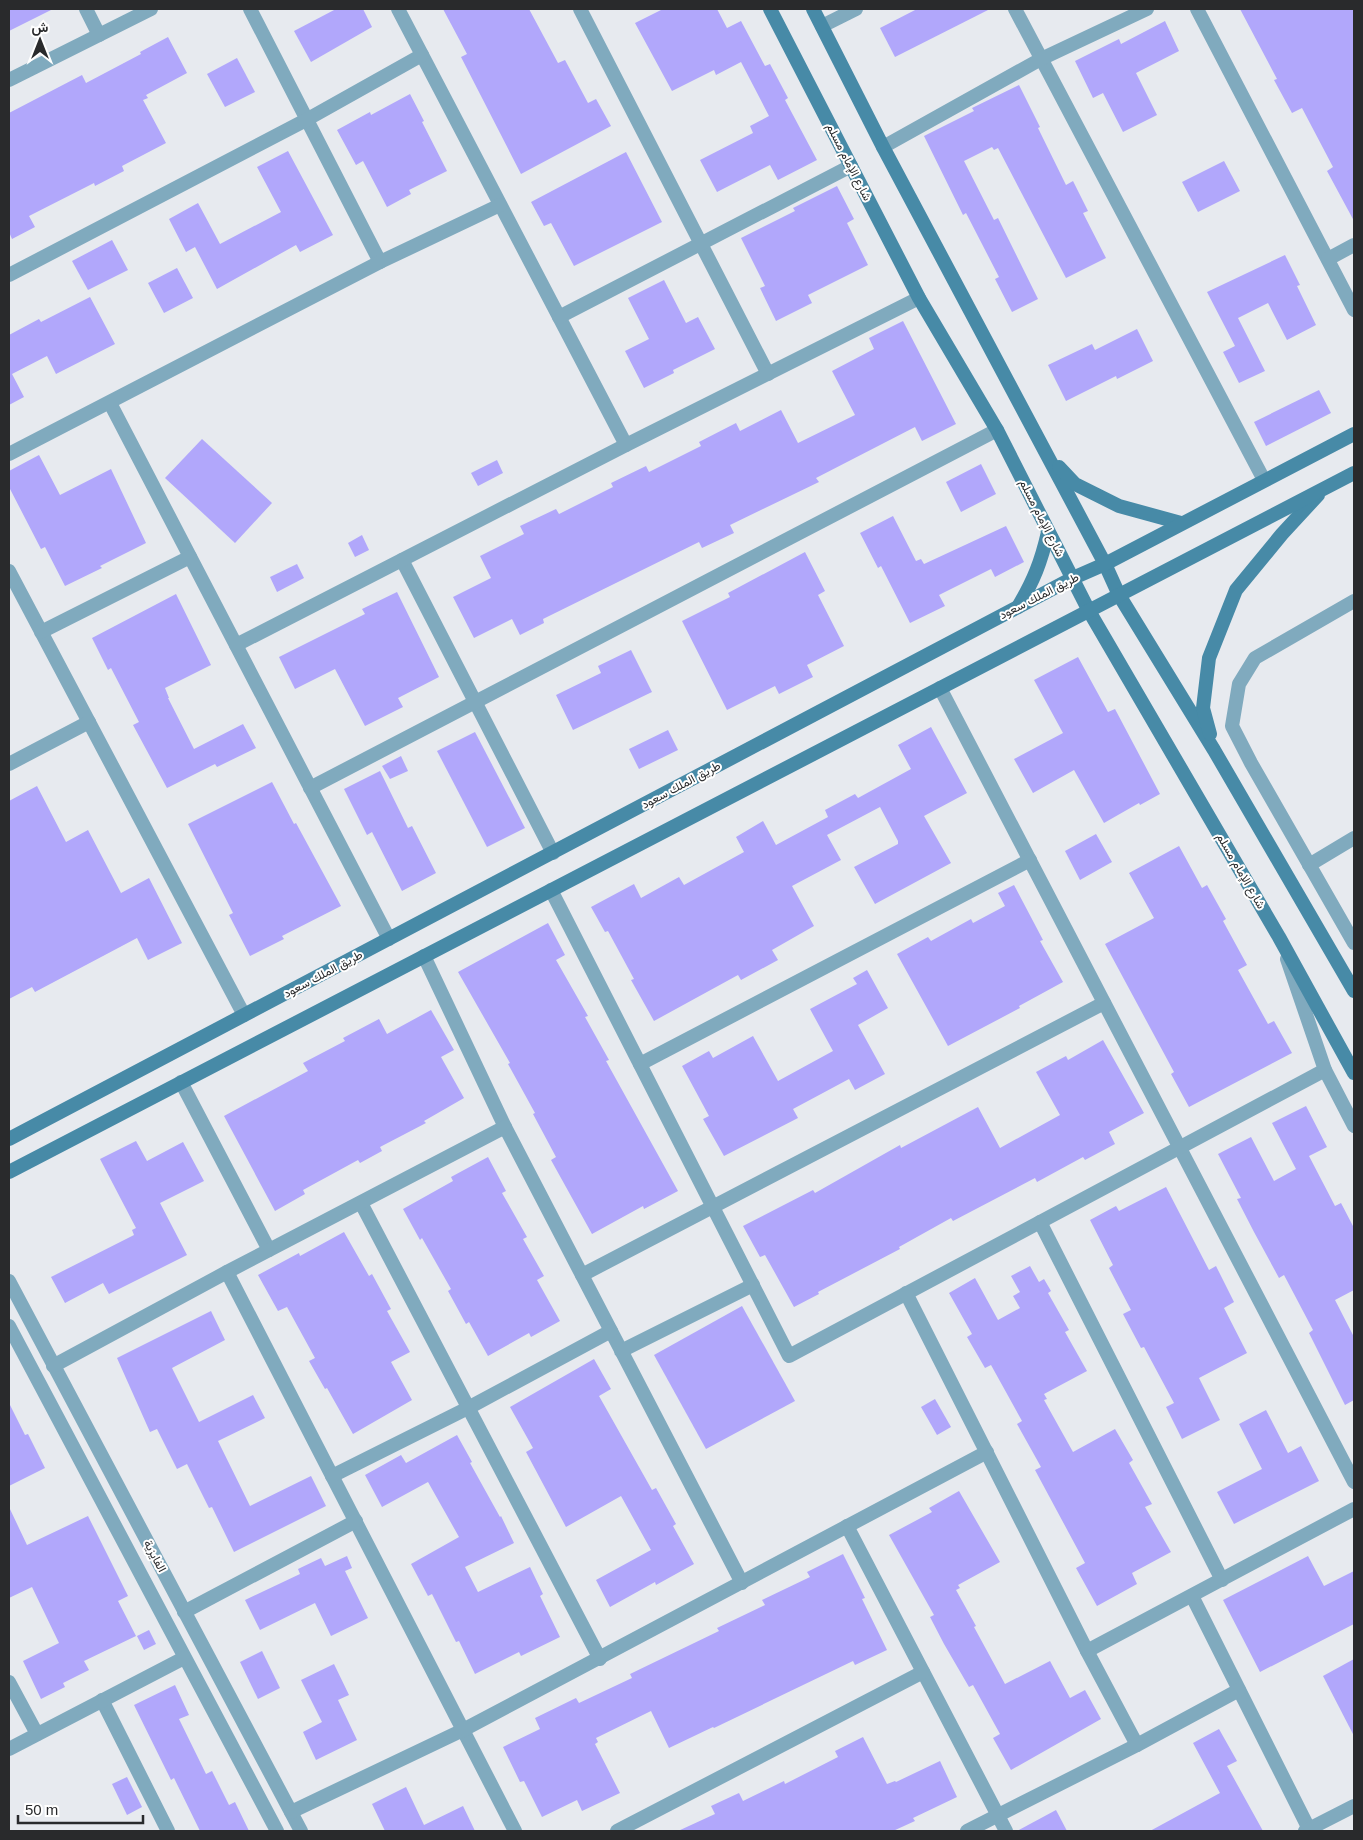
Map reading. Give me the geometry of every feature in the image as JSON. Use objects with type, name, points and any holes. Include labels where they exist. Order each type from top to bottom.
[{"type":"main road","name":"شارع الإمام مسلم","points":[[770,9],[919,298],[997,430],[1089,611],[1279,937],[1354,1073]]},
{"type":"main road","points":[[813,9],[883,147],[1105,564],[1119,595],[1214,750],[1354,990]]},
{"type":"main road","name":"طريق الملك سعود","points":[[9,1139],[1073,578],[1105,564],[1354,434]]},
{"type":"main road","points":[[1049,458],[1075,484],[1119,506],[1181,523]]},
{"type":"main road","points":[[9,1172],[1354,473]]},
{"type":"main road","points":[[1214,750],[1203,708],[1210,658],[1236,590],[1282,534],[1325,488]]},
{"type":"main road","points":[[1018,607],[1032,583],[1042,560],[1048,532]]},
{"type":"street","points":[[86,9],[99,35]]},
{"type":"street","points":[[9,80],[151,9]]},
{"type":"street","points":[[250,9],[380,262]]},
{"type":"street","points":[[398,9],[626,445]]},
{"type":"street","points":[[580,9],[768,374]]},
{"type":"street","points":[[822,26],[856,9]]},
{"type":"street","points":[[1014,9],[1264,480]]},
{"type":"street","points":[[883,147],[1042,59],[1147,9]]},
{"type":"street","points":[[1196,9],[1354,310]]},
{"type":"street","points":[[9,275],[306,120],[422,55]]},
{"type":"street","points":[[559,317],[851,166]]},
{"type":"street","points":[[9,454],[380,262],[500,206]]},
{"type":"street","points":[[1328,259],[1354,245]]},
{"type":"street","points":[[236,645],[626,445],[919,298]]},
{"type":"street","points":[[110,402],[389,939]]},
{"type":"street","points":[[310,788],[997,430]]},
{"type":"street","points":[[41,632],[190,557]]},
{"type":"street","points":[[402,560],[553,853]]},
{"type":"street","points":[[9,571],[244,1015]]},
{"type":"street","points":[[1354,601],[1255,658],[1239,684],[1232,726],[1251,763],[1354,943]]},
{"type":"street","points":[[940,688],[1354,1482]]},
{"type":"street","points":[[9,764],[89,722]]},
{"type":"street","points":[[1309,865],[1354,838]]},
{"type":"street","points":[[640,1064],[1030,860]]},
{"type":"street","points":[[551,890],[789,1356],[1325,1070]]},
{"type":"street","points":[[1279,937],[1325,1070],[1354,1126]]},
{"type":"street","points":[[424,956],[506,1127],[742,1583]]},
{"type":"street","points":[[582,1275],[1104,1003]]},
{"type":"street","points":[[181,1082],[269,1250]]},
{"type":"street","points":[[53,1366],[227,1272],[506,1127]]},
{"type":"street","points":[[361,1203],[600,1659]]},
{"type":"street","points":[[1040,1222],[1222,1580]]},
{"type":"street","points":[[227,1272],[515,1831]]},
{"type":"street","name":"الفايزية","points":[[9,1281],[301,1831]]},
{"type":"street","points":[[621,1351],[753,1285]]},
{"type":"street","points":[[906,1293],[1136,1745]]},
{"type":"street","name":"الفايزية","points":[[9,1326],[277,1831]]},
{"type":"street","points":[[332,1476],[468,1408],[611,1331]]},
{"type":"street","points":[[291,1812],[463,1730],[600,1659],[986,1452]]},
{"type":"street","points":[[1087,1651],[1354,1509]]},
{"type":"street","points":[[184,1612],[356,1521]]},
{"type":"street","points":[[848,1526],[1006,1831]]},
{"type":"street","points":[[1192,1596],[1307,1830],[1354,1806]]},
{"type":"street","points":[[9,1749],[184,1658]]},
{"type":"street","points":[[617,1831],[923,1672]]},
{"type":"street","points":[[9,1682],[37,1734]]},
{"type":"street","points":[[967,1831],[1239,1690]]},
{"type":"street","points":[[102,1700],[168,1831]]},
{"type":"building","points":[[9,9],[53,9],[9,31]]},
{"type":"building","points":[[336,9],[363,9],[372,27],[311,62],[294,31]]},
{"type":"building","points":[[443,9],[529,9],[558,63],[565,60],[588,103],[596,99],[611,126],[521,174],[461,57],[467,54]]},
{"type":"building","points":[[663,9],[717,9],[727,28],[741,21],[765,66],[770,64],[788,98],[785,100],[817,160],[778,180],[770,165],[717,192],[700,160],[753,133],[750,126],[769,116],[741,62],[716,75],[714,70],[672,91],[635,23]]},
{"type":"building","points":[[917,9],[990,9],[895,57],[880,28]]},
{"type":"building","points":[[1240,9],[1354,9],[1354,221],[1327,171],[1333,167],[1302,108],[1292,113],[1274,80],[1277,79]]},
{"type":"building","points":[[1165,21],[1179,51],[1136,73],[1157,115],[1123,132],[1103,93],[1093,98],[1075,61],[1119,39],[1121,44]]},
{"type":"building","points":[[168,37],[187,73],[146,95],[148,98],[143,100],[166,143],[122,166],[124,171],[95,186],[94,183],[29,216],[35,227],[12,239],[9,232],[9,113],[82,75],[86,83],[141,54],[140,52]]},
{"type":"building","points":[[237,58],[255,92],[225,107],[207,74]]},
{"type":"building","points":[[1019,85],[1066,185],[1073,181],[1088,211],[1083,213],[1106,258],[1066,278],[998,148],[994,150],[992,147],[964,161],[994,220],[998,218],[1038,299],[1012,312],[995,279],[999,277],[966,213],[963,215],[924,136],[974,111],[972,108]]},
{"type":"building","points":[[410,94],[447,171],[409,190],[411,194],[387,207],[363,161],[356,165],[337,130],[370,112],[371,115]]},
{"type":"building","points":[[288,151],[333,235],[300,252],[296,245],[217,289],[195,247],[186,252],[169,219],[198,203],[220,244],[281,212],[257,167]]},
{"type":"building","points":[[626,152],[662,222],[574,266],[551,223],[544,226],[531,202]]},
{"type":"building","points":[[1224,161],[1240,191],[1198,212],[1182,182]]},
{"type":"building","points":[[837,186],[854,219],[847,223],[868,265],[808,295],[812,303],[776,321],[760,288],[765,286],[741,238],[795,211],[793,208]]},
{"type":"building","points":[[112,240],[128,270],[88,290],[72,261]]},
{"type":"building","points":[[1285,255],[1300,285],[1297,286],[1316,325],[1287,340],[1268,303],[1238,318],[1265,371],[1239,383],[1223,352],[1235,346],[1207,292]]},
{"type":"building","points":[[177,268],[193,298],[164,313],[148,283]]},
{"type":"building","points":[[664,280],[686,323],[698,317],[715,349],[673,370],[674,373],[644,388],[625,351],[649,339],[628,298]]},
{"type":"building","points":[[90,297],[115,344],[56,374],[47,356],[12,374],[24,397],[9,405],[9,335],[39,319],[41,322]]},
{"type":"building","points":[[903,321],[956,424],[922,441],[915,427],[816,478],[819,482],[730,525],[734,533],[702,548],[699,542],[543,619],[544,623],[520,635],[512,619],[474,638],[453,597],[491,578],[480,556],[524,534],[520,526],[556,509],[559,514],[613,487],[611,483],[646,466],[649,472],[701,446],[699,442],[736,423],[740,431],[781,410],[798,443],[855,415],[832,371],[874,349],[869,338]]},
{"type":"building","points":[[1137,329],[1153,361],[1117,379],[1116,376],[1066,401],[1048,365],[1092,344],[1095,350]]},
{"type":"building","points":[[1319,390],[1331,413],[1266,446],[1254,422]]},
{"type":"building","points":[[202,439],[272,503],[235,543],[165,478]]},
{"type":"building","points":[[39,455],[60,495],[111,469],[146,543],[65,586],[45,547],[41,549],[9,487],[9,471]]},
{"type":"building","points":[[497,460],[503,473],[478,486],[471,473]]},
{"type":"building","points":[[981,464],[996,494],[961,512],[946,482]]},
{"type":"building","points":[[893,516],[916,561],[921,559],[924,564],[1006,526],[1024,562],[995,577],[991,569],[939,595],[945,606],[910,623],[881,566],[878,568],[860,533]]},
{"type":"building","points":[[362,535],[369,550],[355,557],[348,543]]},
{"type":"building","points":[[805,552],[825,591],[818,595],[844,646],[807,665],[813,677],[779,694],[775,686],[727,710],[682,621],[730,597],[728,593]]},
{"type":"building","points":[[297,564],[304,578],[277,592],[270,577]]},
{"type":"building","points":[[397,592],[439,677],[398,698],[403,707],[365,726],[335,669],[295,689],[279,657],[365,614],[362,609]]},
{"type":"building","points":[[176,594],[211,665],[165,688],[168,698],[194,749],[243,724],[256,748],[217,767],[215,764],[167,788],[133,725],[139,722],[111,668],[108,670],[92,638]]},
{"type":"building","points":[[631,650],[652,692],[573,730],[556,695],[601,673],[598,666]]},
{"type":"building","points":[[1078,657],[1108,712],[1115,709],[1160,794],[1140,805],[1139,803],[1104,823],[1074,770],[1033,793],[1014,759],[1063,733],[1034,680]]},
{"type":"building","points":[[931,727],[967,793],[924,816],[951,863],[875,904],[854,867],[898,844],[880,807],[827,835],[841,860],[792,886],[814,926],[772,950],[778,960],[741,980],[738,975],[654,1021],[631,980],[634,979],[608,931],[605,932],[591,907],[634,884],[641,898],[679,877],[684,885],[744,852],[736,837],[763,821],[776,845],[828,817],[825,810],[855,794],[858,798],[911,769],[898,745]]},
{"type":"building","points":[[668,730],[678,750],[639,769],[629,749]]},
{"type":"building","points":[[475,732],[525,828],[487,847],[437,751]]},
{"type":"building","points":[[401,756],[408,771],[390,779],[382,766]]},
{"type":"building","points":[[380,771],[408,828],[412,826],[436,873],[402,891],[372,832],[367,835],[344,789]]},
{"type":"building","points":[[272,782],[341,906],[282,936],[284,939],[250,956],[229,915],[233,913],[188,824]]},
{"type":"building","points":[[37,786],[66,842],[88,830],[121,893],[149,878],[182,943],[148,960],[137,938],[35,992],[32,987],[9,999],[9,801]]},
{"type":"building","points":[[1096,834],[1112,862],[1080,880],[1065,851]]},
{"type":"building","points":[[1179,846],[1202,888],[1207,885],[1226,919],[1223,921],[1247,965],[1238,970],[1268,1024],[1274,1021],[1292,1053],[1189,1107],[1171,1074],[1174,1072],[1105,944],[1154,918],[1129,873]]},
{"type":"building","points":[[1014,885],[1043,940],[1040,941],[1063,982],[1019,1006],[1020,1008],[948,1046],[897,954],[928,937],[931,941],[971,919],[973,923],[1005,906],[998,893]]},
{"type":"building","points":[[548,923],[565,955],[556,960],[588,1016],[585,1017],[609,1060],[606,1061],[678,1191],[644,1209],[643,1206],[592,1234],[551,1160],[556,1157],[533,1114],[535,1113],[508,1064],[510,1063],[458,972]]},
{"type":"building","points":[[867,970],[888,1008],[858,1025],[885,1074],[855,1090],[849,1079],[793,1109],[798,1118],[724,1156],[703,1119],[709,1116],[682,1066],[709,1051],[713,1058],[753,1036],[778,1081],[833,1051],[810,1009],[857,984],[853,978]]},
{"type":"building","points":[[431,1010],[454,1050],[441,1057],[464,1098],[424,1121],[426,1123],[380,1147],[382,1151],[360,1163],[358,1160],[303,1190],[305,1194],[275,1211],[224,1116],[308,1071],[303,1063],[345,1041],[343,1038],[379,1019],[387,1034]]},
{"type":"building","points":[[1103,1040],[1144,1113],[1109,1132],[1115,1144],[1085,1160],[1083,1157],[1037,1182],[1035,1178],[953,1221],[951,1218],[899,1247],[900,1249],[818,1292],[819,1294],[794,1307],[765,1255],[760,1257],[743,1226],[813,1190],[815,1193],[900,1145],[901,1148],[978,1107],[1000,1148],[1060,1115],[1036,1072],[1066,1056],[1068,1060]]},
{"type":"building","points":[[1306,1106],[1327,1147],[1309,1156],[1335,1206],[1341,1203],[1354,1228],[1354,1290],[1335,1300],[1354,1337],[1354,1400],[1345,1405],[1309,1333],[1313,1330],[1284,1275],[1279,1278],[1254,1232],[1237,1199],[1241,1198],[1218,1154],[1251,1137],[1274,1181],[1296,1169],[1272,1123]]},
{"type":"building","points":[[136,1141],[147,1161],[183,1142],[204,1181],[160,1203],[187,1255],[109,1294],[103,1283],[65,1303],[51,1277],[134,1235],[132,1230],[136,1228],[100,1159]]},
{"type":"building","points":[[488,1157],[506,1191],[502,1193],[527,1237],[523,1239],[544,1276],[537,1280],[560,1321],[531,1337],[529,1333],[488,1356],[469,1322],[466,1324],[448,1291],[451,1289],[403,1209],[453,1181],[451,1177]]},
{"type":"building","points":[[1166,1187],[1209,1270],[1216,1266],[1234,1302],[1224,1308],[1247,1353],[1199,1378],[1220,1420],[1182,1439],[1166,1407],[1174,1403],[1144,1347],[1141,1348],[1123,1314],[1131,1310],[1109,1268],[1113,1265],[1090,1220],[1116,1206],[1119,1211]]},
{"type":"building","points":[[344,1232],[369,1276],[372,1274],[391,1309],[387,1311],[410,1352],[391,1362],[412,1400],[353,1434],[309,1361],[315,1358],[287,1307],[278,1311],[258,1275],[299,1253],[300,1256]]},
{"type":"building","points":[[1030,1266],[1039,1282],[1044,1279],[1051,1291],[1048,1293],[1069,1330],[1065,1332],[1087,1371],[1044,1394],[1047,1399],[1044,1400],[1073,1452],[1115,1429],[1133,1460],[1129,1463],[1152,1504],[1145,1507],[1171,1552],[1132,1573],[1137,1584],[1097,1606],[1076,1568],[1085,1563],[1035,1470],[1041,1467],[1017,1424],[1022,1421],[991,1365],[985,1368],[967,1337],[972,1334],[949,1293],[975,1278],[998,1320],[1020,1308],[1013,1296],[1020,1292],[1011,1276]]},
{"type":"building","points":[[742,1306],[795,1401],[706,1449],[654,1355]]},
{"type":"building","points":[[211,1311],[225,1340],[172,1368],[199,1422],[253,1395],[265,1418],[218,1441],[250,1506],[311,1476],[326,1506],[234,1552],[212,1507],[209,1508],[187,1464],[177,1469],[157,1429],[150,1432],[117,1358]]},
{"type":"building","points":[[594,1359],[611,1389],[599,1396],[652,1490],[656,1488],[676,1524],[673,1526],[694,1564],[656,1585],[655,1582],[610,1607],[596,1580],[651,1550],[621,1496],[566,1527],[526,1452],[533,1448],[510,1407]]},
{"type":"building","points":[[935,1399],[951,1427],[937,1435],[921,1407]]},
{"type":"building","points":[[9,1403],[25,1435],[28,1434],[45,1468],[9,1486]]},
{"type":"building","points":[[1266,1410],[1288,1453],[1301,1446],[1319,1481],[1234,1524],[1217,1492],[1262,1469],[1239,1424]]},
{"type":"building","points":[[457,1435],[472,1462],[470,1463],[501,1516],[514,1543],[465,1567],[478,1592],[530,1567],[543,1594],[540,1596],[560,1637],[521,1656],[519,1652],[475,1674],[459,1641],[456,1642],[432,1594],[428,1596],[411,1564],[459,1537],[428,1482],[382,1507],[365,1475],[401,1455],[406,1463]]},
{"type":"building","points":[[959,1491],[1000,1562],[958,1585],[960,1588],[956,1590],[1005,1684],[1050,1661],[1070,1698],[1085,1690],[1101,1719],[1011,1770],[993,1738],[1000,1734],[973,1685],[969,1687],[944,1644],[930,1617],[934,1615],[889,1535],[932,1512],[929,1508]]},
{"type":"building","points":[[9,1507],[27,1545],[88,1516],[128,1596],[118,1601],[136,1636],[84,1661],[89,1670],[63,1683],[65,1687],[41,1699],[23,1661],[59,1643],[32,1587],[9,1598]]},
{"type":"building","points":[[843,1554],[865,1598],[862,1599],[887,1650],[855,1665],[853,1661],[669,1748],[651,1711],[596,1738],[598,1742],[595,1744],[620,1793],[582,1811],[577,1800],[542,1817],[524,1781],[520,1782],[503,1747],[540,1729],[535,1718],[576,1698],[579,1703],[632,1678],[630,1674],[719,1631],[717,1628],[765,1605],[762,1600],[810,1577],[807,1572]]},
{"type":"building","points":[[347,1556],[352,1568],[345,1571],[368,1618],[331,1636],[315,1603],[260,1630],[245,1600],[300,1574],[298,1569],[321,1558],[325,1566]]},
{"type":"building","points":[[1308,1556],[1324,1586],[1354,1571],[1354,1624],[1260,1672],[1223,1600]]},
{"type":"building","points":[[149,1630],[156,1644],[144,1650],[137,1636]]},
{"type":"building","points":[[262,1651],[280,1688],[258,1699],[240,1662]]},
{"type":"building","points":[[1354,1659],[1354,1736],[1323,1676]]},
{"type":"building","points":[[334,1664],[349,1695],[338,1700],[357,1740],[316,1760],[303,1732],[322,1722],[301,1680]]},
{"type":"building","points":[[175,1685],[189,1715],[179,1719],[206,1774],[212,1771],[229,1805],[235,1802],[249,1831],[200,1831],[174,1778],[171,1780],[134,1705]]},
{"type":"building","points":[[1219,1729],[1237,1761],[1227,1766],[1263,1831],[1150,1831],[1220,1793],[1193,1743]]},
{"type":"building","points":[[863,1737],[887,1784],[896,1782],[940,1761],[957,1797],[913,1818],[915,1821],[893,1831],[678,1831],[715,1814],[711,1806],[739,1793],[743,1801],[784,1781],[785,1784],[838,1757],[835,1751]]},
{"type":"building","points":[[127,1777],[142,1807],[127,1815],[112,1784]]},
{"type":"building","points":[[406,1787],[424,1825],[463,1806],[475,1831],[385,1831],[372,1804]]},
{"type":"building","points":[[1056,1810],[1067,1831],[1017,1831]]}]
